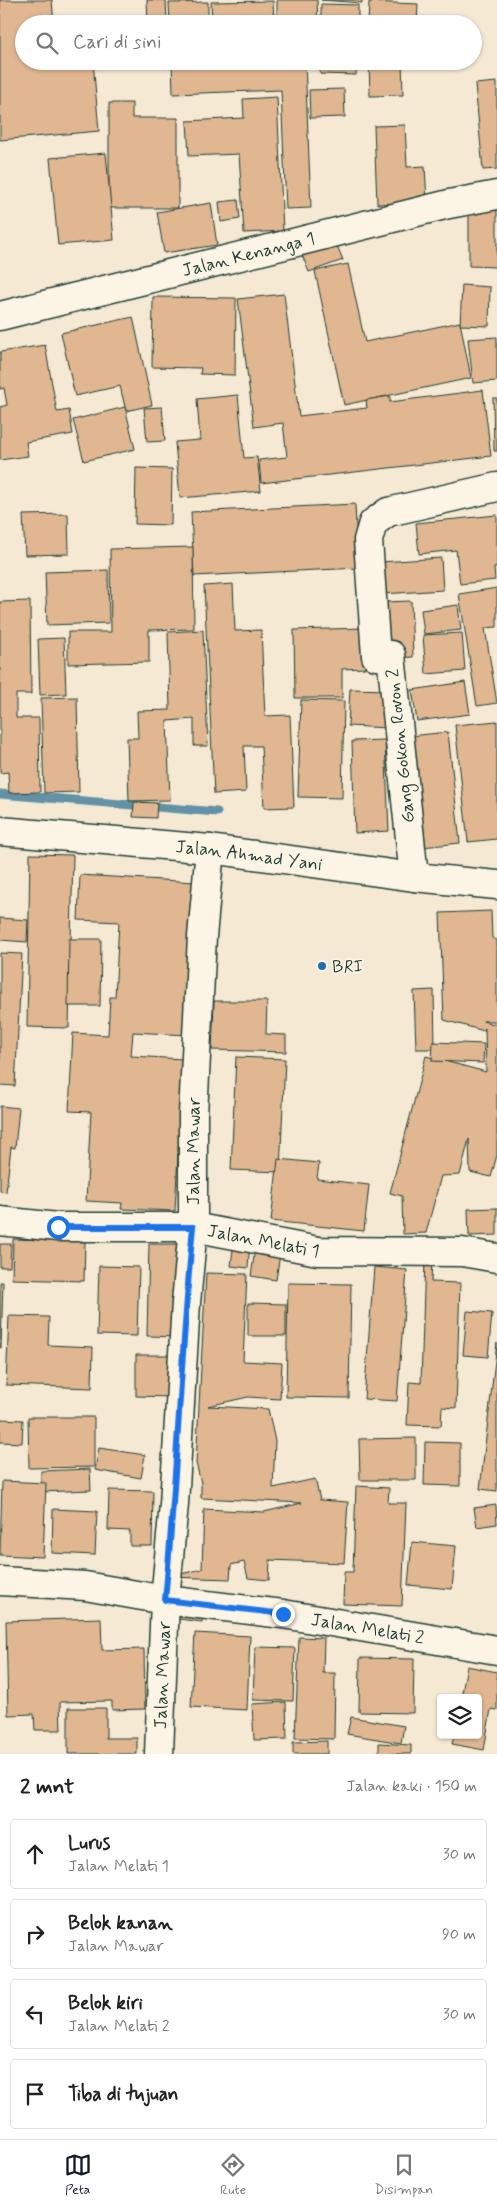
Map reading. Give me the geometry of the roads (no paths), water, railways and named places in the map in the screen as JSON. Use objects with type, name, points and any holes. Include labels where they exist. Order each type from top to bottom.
[{"type":"main road","name":"Jalan Kenanga 1","points":[[0,316],[449,204],[497,195]]},
{"type":"main road","name":"Gang Gokon Rovon 2","points":[[414,877],[391,655],[376,656],[368,540],[373,523],[388,512],[497,488]]},
{"type":"main road","name":"Jalan Ahmad Yani","points":[[0,831],[210,849],[414,877],[497,885]]},
{"type":"main road","name":"Jalan Mawar","points":[[159,1754],[165,1600],[174,1504],[186,1303],[193,1227],[193,1115],[202,936],[210,849]]},
{"type":"main road","name":"Jalan Melati 1","points":[[0,1221],[58,1227],[193,1227],[318,1251],[462,1252],[497,1258]]},
{"type":"main road","name":"Jalan Melati 2","points":[[0,1581],[85,1586],[165,1600],[283,1614],[497,1650]]},
{"type":"waterway","points":[[0,794],[217,812]]},
{"type":"place","name":"BRI","points":[[322,966]]}]
